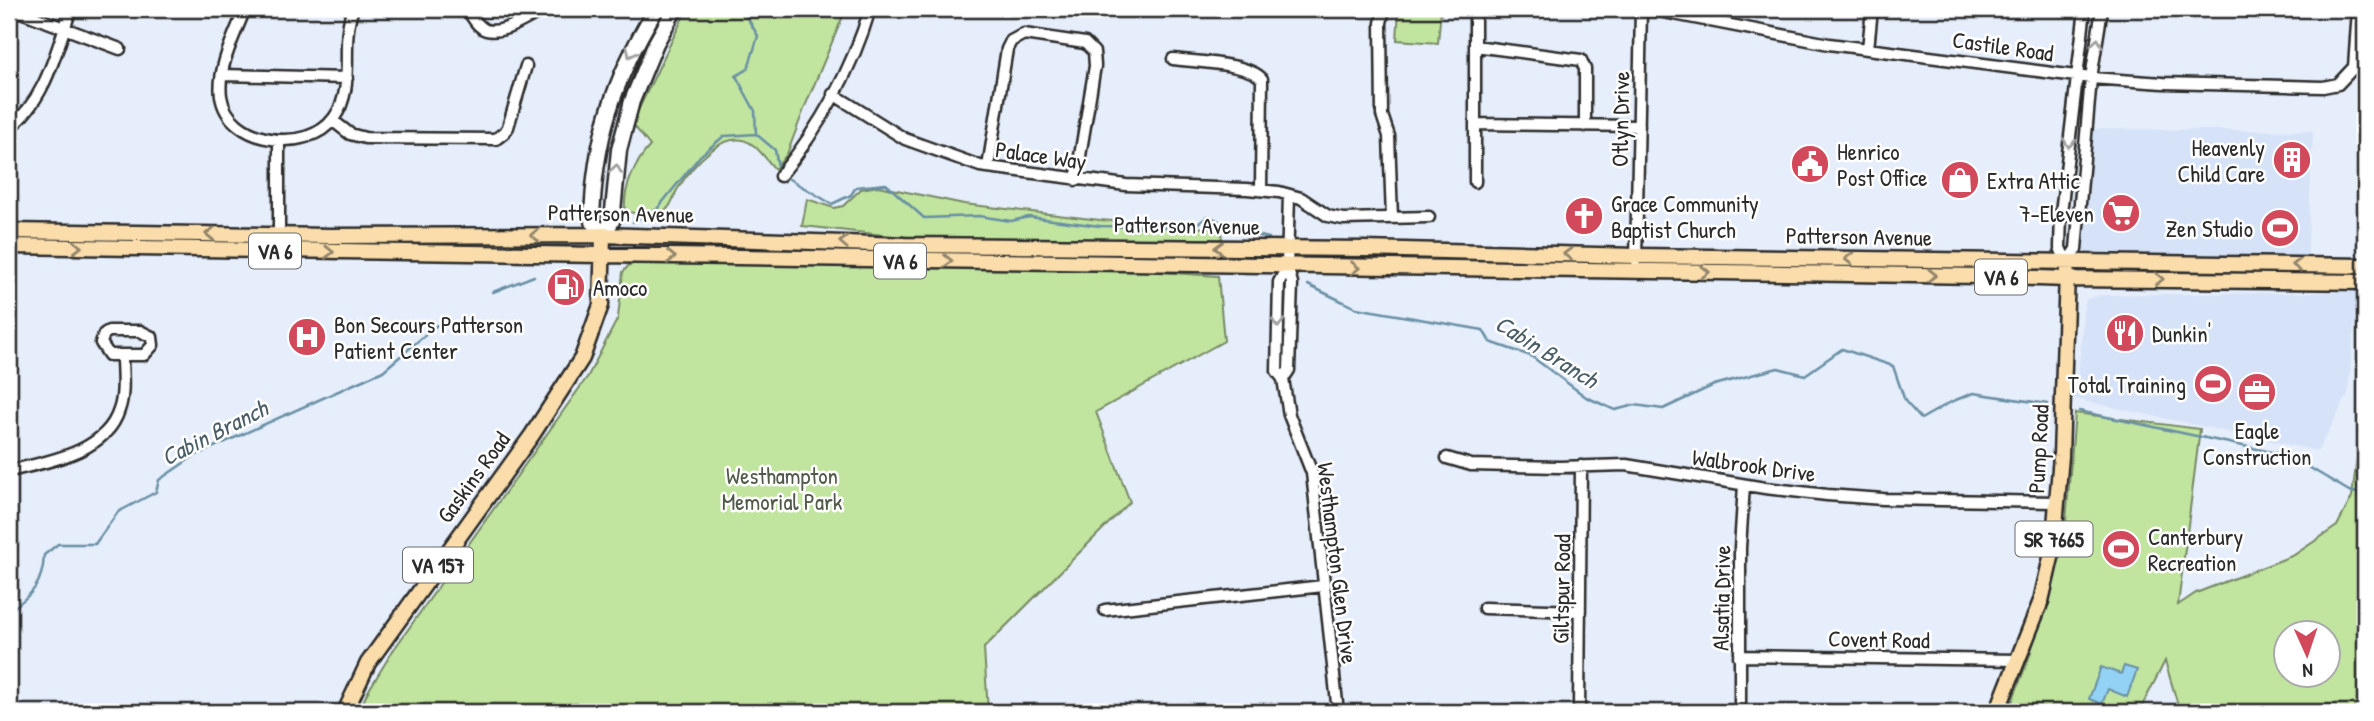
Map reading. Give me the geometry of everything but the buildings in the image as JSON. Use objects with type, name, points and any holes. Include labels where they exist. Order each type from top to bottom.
[{"type":"main road","points":[[656,9],[621,75],[601,134],[596,158],[592,221],[603,234],[612,221],[614,182],[626,120],[648,62],[675,9]]},
{"type":"main road","name":"Patterson Avenue","points":[[9,231],[279,235],[603,234],[904,245],[1287,248],[1637,256],[2365,266]]},
{"type":"main road","name":"VA 157","points":[[603,234],[603,256]]},
{"type":"main road","name":"Patterson Avenue","points":[[9,246],[2365,282]]},
{"type":"main road","name":"Gaskins Road","points":[[345,712],[368,663],[575,371],[588,344],[601,305],[603,256]]},
{"type":"main road","name":"Pump Road","points":[[1997,712],[2041,601],[2053,549],[2058,502],[2067,262]]},
{"type":"street","points":[[13,9],[121,49]]},
{"type":"street","points":[[9,128],[21,119],[38,96],[71,9]]},
{"type":"street","points":[[245,9],[222,75],[223,104],[235,122],[253,134],[279,140],[313,133],[332,120],[343,98],[353,9]]},
{"type":"street","points":[[467,9],[475,22],[486,30],[504,29],[545,9]]},
{"type":"street","points":[[780,176],[799,152],[833,94],[857,47],[870,9]]},
{"type":"street","points":[[1384,9],[1381,23],[1382,115],[1389,136],[1392,218]]},
{"type":"street","points":[[1475,9],[1475,182]]},
{"type":"street","name":"Otlyn Drive","points":[[1636,271],[1641,9]]},
{"type":"street","name":"Castile Road","points":[[1648,9],[1783,37],[2091,78]]},
{"type":"street","points":[[1868,49],[1872,9]]},
{"type":"street","name":"Pump Road","points":[[2085,9],[2062,213],[2060,248],[2067,262],[2076,249],[2091,78],[2102,9]]},
{"type":"street","points":[[2091,78],[2177,83],[2332,86],[2347,77],[2354,67],[2357,9]]},
{"type":"street","points":[[988,167],[1007,49],[1011,41],[1020,35],[1035,35],[1085,43],[1094,52],[1095,66],[1076,180]]},
{"type":"street","points":[[1475,46],[1584,62],[1585,126]]},
{"type":"street","points":[[1173,58],[1240,68],[1256,73],[1262,79],[1261,190]]},
{"type":"street","points":[[332,120],[343,130],[358,137],[496,139],[508,127],[526,66]]},
{"type":"street","points":[[222,75],[346,78]]},
{"type":"street","name":"Palace Way","points":[[833,94],[905,139],[988,167],[1139,186],[1261,190],[1301,198],[1332,218],[1429,218]]},
{"type":"street","points":[[1475,124],[1639,127]]},
{"type":"street","points":[[278,251],[279,140]]},
{"type":"street","points":[[1287,267],[1289,195]]},
{"type":"street","name":"Westhampton Glen Drive","points":[[1287,267],[1279,282],[1277,371],[1283,379],[1289,415],[1311,473],[1338,712]]},
{"type":"street","points":[[140,331],[152,337],[153,345],[144,355],[122,356],[109,355],[104,351],[101,343],[106,332],[140,331]]},
{"type":"street","points":[[9,471],[61,456],[102,437],[115,421],[121,407],[122,356]]},
{"type":"street","name":"Walbrook Drive","points":[[1447,458],[1471,464],[1626,465],[1744,485],[1883,499],[2058,502]]},
{"type":"street","name":"Giltspur Road","points":[[1579,712],[1581,466]]},
{"type":"street","name":"Alsatia Drive","points":[[1740,712],[1740,548],[1744,485]]},
{"type":"street","points":[[1105,610],[1323,586]]},
{"type":"street","points":[[1484,608],[1579,611]]},
{"type":"street","name":"Covent Road","points":[[1739,656],[2018,660]]},
{"type":"shaded area","points":[[2094,129],[2313,131],[2307,265],[2085,252],[2077,228],[2081,176]]},
{"type":"shaded area","points":[[2357,292],[2348,394],[2318,451],[2074,399],[2084,305],[2087,299],[2100,295]]},
{"type":"green space","points":[[687,9],[846,9],[787,154],[775,169],[753,145],[742,140],[731,140],[720,144],[699,161],[663,212],[629,212],[625,210],[628,185],[635,168],[650,146],[632,123]]},
{"type":"green space","points":[[1399,9],[1441,9],[1438,43],[1397,40]]},
{"type":"green space","points":[[878,186],[964,204],[1100,220],[1218,229],[1222,239],[961,240],[802,226],[807,199],[834,208],[843,206],[861,189]]},
{"type":"green space","name":"Westhampton Memorial Park","points":[[637,262],[1098,268],[1218,276],[1224,341],[1096,412],[1130,502],[984,648],[988,712],[359,712],[367,693],[392,652],[588,376],[618,318],[623,272]]},
{"type":"green space","name":"Canterbury Recreation","points":[[2365,394],[2365,712],[2180,712],[2165,661],[2139,712],[2008,712],[2030,655],[2066,521],[2075,413],[2200,429],[2178,605],[2196,593],[2294,555],[2337,526],[2352,497]]},
{"type":"water","points":[[2124,666],[2137,670],[2127,697],[2108,689],[2102,704],[2089,699],[2101,667],[2121,674]]},
{"type":"waterway","points":[[742,9],[758,36],[748,69],[736,76],[755,111],[756,134]]},
{"type":"waterway","name":"Cabin Branch","points":[[633,222],[657,209],[700,156],[724,136],[756,134],[775,150],[778,167]]},
{"type":"waterway","name":"Cabin Branch","points":[[789,179],[832,204],[851,195],[856,187],[886,184],[924,218],[979,216],[1011,221],[1029,217],[1100,226],[1193,228],[1208,216],[1242,232],[1269,238]]},
{"type":"waterway","name":"Cabin Branch","points":[[493,292],[534,276]]},
{"type":"waterway","name":"Cabin Branch","points":[[1308,285],[1356,308],[1483,330],[1490,342],[1531,356],[1586,397],[1615,410],[1635,405],[1663,409],[1714,385],[1778,368],[1805,375],[1842,349],[1893,366],[1905,401],[1921,419],[1973,393],[2048,404]]},
{"type":"waterway","name":"Cabin Branch","points":[[9,611],[35,588],[41,574],[44,555],[58,544],[95,544],[118,512],[156,492],[159,480],[194,456],[383,371],[437,325]]},
{"type":"waterway","name":"Cabin Branch","points":[[2079,411],[2290,456],[2349,491],[2365,495]]},
{"type":"place","name":"Heavenly Child Care","points":[[2292,160]]},
{"type":"place","name":"Henrico Post Office","points":[[1810,164]]},
{"type":"place","name":"Extra Attic","points":[[1960,180]]},
{"type":"place","name":"7-Eleven","points":[[2121,213]]},
{"type":"place","name":"Grace Community Baptist Church","points":[[1584,216]]},
{"type":"place","name":"Zen Studio","points":[[2280,228]]},
{"type":"place","name":"Amoco","points":[[566,287]]},
{"type":"place","name":"Dunkin'","points":[[2125,333]]},
{"type":"place","name":"Bon Secours Patterson Patient Center","points":[[307,337]]},
{"type":"place","name":"Total Training","points":[[2213,384]]},
{"type":"place","name":"Eagle Construction","points":[[2257,392]]},
{"type":"place","name":"Canterbury Recreation","points":[[2121,549]]}]
